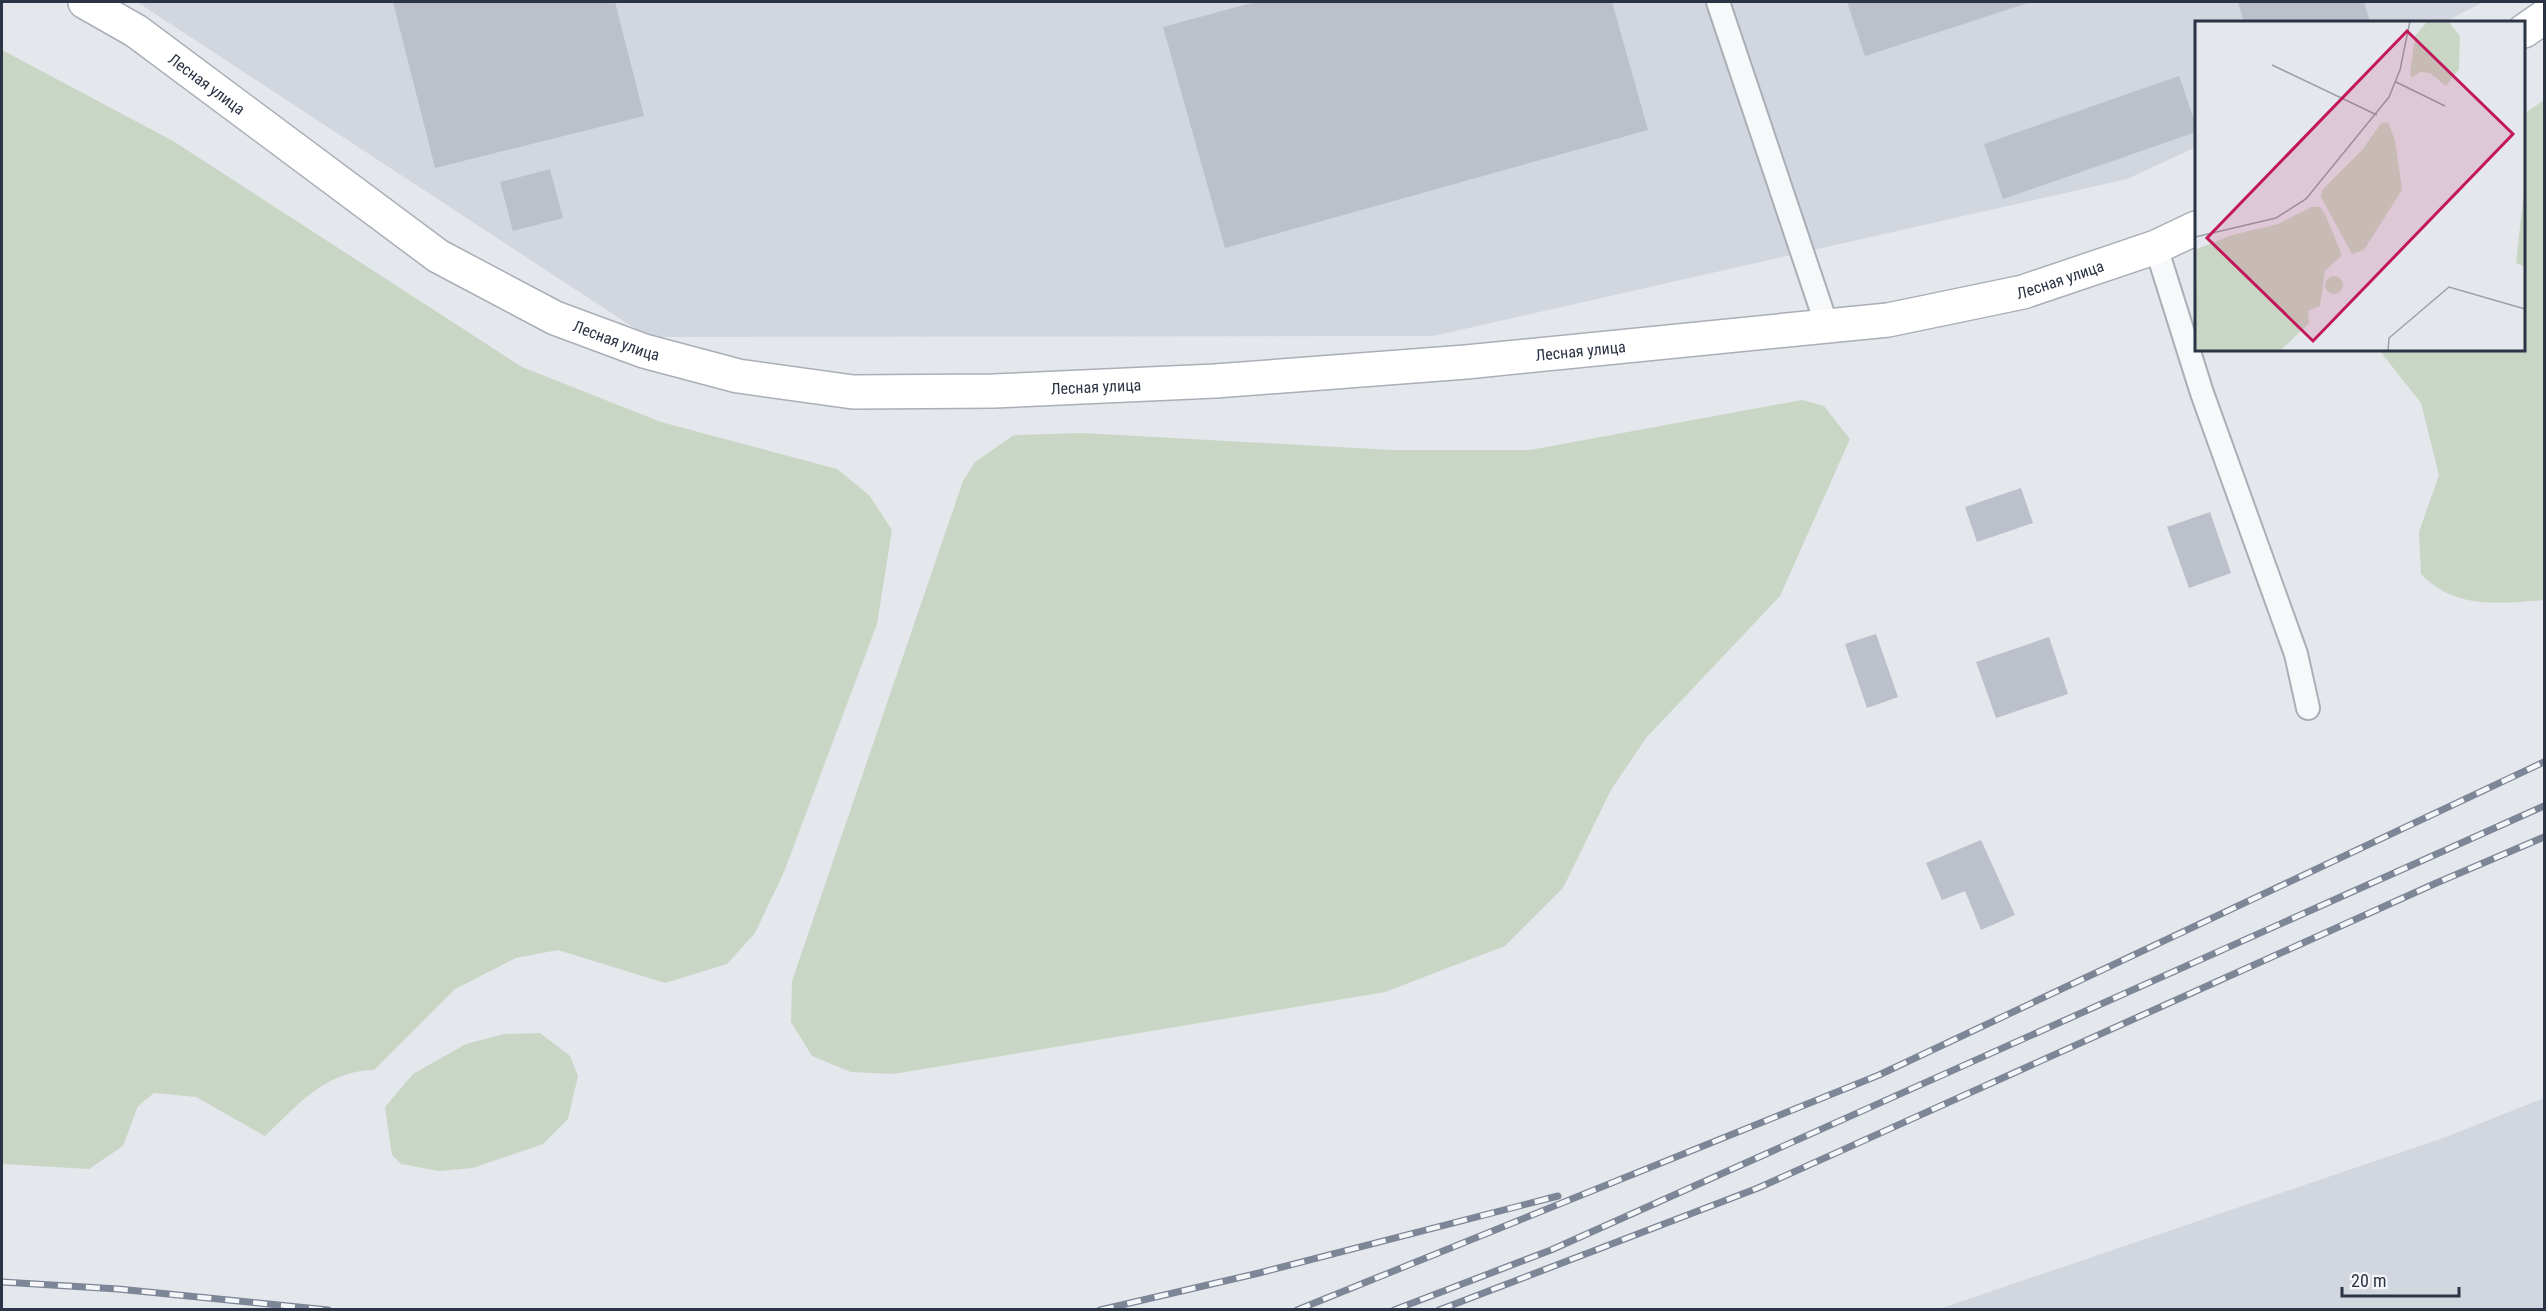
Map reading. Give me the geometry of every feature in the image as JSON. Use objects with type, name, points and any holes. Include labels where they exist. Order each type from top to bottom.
[{"type":"street","name":"Лесная улица","points":[[85,2],[136,31],[438,256],[555,318],[644,351],[738,376],[853,392],[994,391],[1215,381],[1466,362],[1888,320],[2023,292],[2156,247],[2195,228]]},
{"type":"street","points":[[2525,30],[2544,17]]},
{"type":"lane","points":[[1718,2],[1827,326]]},
{"type":"lane","points":[[2156,247],[2202,393],[2296,654],[2308,708]]},
{"type":"shaded area","points":[[137,2],[2483,2],[2447,21],[2195,21],[2195,147],[2127,179],[1433,336],[648,337]]},
{"type":"shaded area","points":[[2544,1098],[2544,1309],[1939,1309],[2446,1137]]},
{"type":"green space","points":[[2,50],[173,141],[522,367],[661,422],[837,469],[869,495],[892,530],[877,624],[784,872],[755,933],[727,964],[665,983],[558,950],[516,958],[455,989],[374,1070],[341,1076],[327,1083],[301,1102],[265,1136],[196,1097],[154,1093],[138,1106],[123,1146],[89,1169],[2,1164]]},
{"type":"green space","points":[[2544,100],[2544,600],[2478,602],[2449,594],[2434,586],[2421,574],[2419,532],[2439,475],[2421,403],[2380,351],[2525,351],[2525,113]]},
{"type":"green space","points":[[1802,400],[1824,406],[1850,439],[1780,596],[1646,738],[1611,790],[1563,888],[1505,946],[1385,992],[893,1074],[851,1072],[812,1056],[791,1022],[792,981],[963,481],[975,462],[1014,435],[1082,433],[1392,450],[1530,450]]},
{"type":"green space","points":[[540,1033],[570,1056],[578,1076],[568,1119],[543,1144],[473,1168],[439,1171],[401,1164],[392,1155],[385,1107],[413,1074],[466,1044],[504,1034]]},
{"type":"building","points":[[393,2],[615,2],[644,116],[435,168]]},
{"type":"building","points":[[1255,2],[1612,2],[1648,130],[1225,248],[1163,27]]},
{"type":"building","points":[[1847,2],[2031,2],[1865,56]]},
{"type":"building","points":[[2238,2],[2364,2],[2370,21],[2244,21]]},
{"type":"building","points":[[2179,76],[2195,122],[2195,132],[2003,199],[1984,144]]},
{"type":"building","points":[[550,169],[563,218],[513,231],[500,182]]},
{"type":"building","points":[[2021,488],[2033,523],[1977,542],[1965,507]]},
{"type":"building","points":[[2210,512],[2231,573],[2189,588],[2167,527]]},
{"type":"building","points":[[1876,634],[1898,697],[1867,708],[1845,644]]},
{"type":"building","points":[[2049,637],[2068,694],[1996,718],[1976,662]]},
{"type":"building","points":[[1981,840],[2015,915],[1981,930],[1965,891],[1942,900],[1926,863]]},
{"type":"railway","points":[[1297,1310],[1879,1075],[2544,762]]},
{"type":"railway","points":[[1394,1310],[1551,1250],[2544,806]]},
{"type":"railway","points":[[1439,1310],[1758,1188],[2434,884],[2544,837]]},
{"type":"railway","points":[[1100,1310],[1259,1273],[1558,1196]]},
{"type":"railway","points":[[2,1282],[118,1289],[328,1310]]}]
